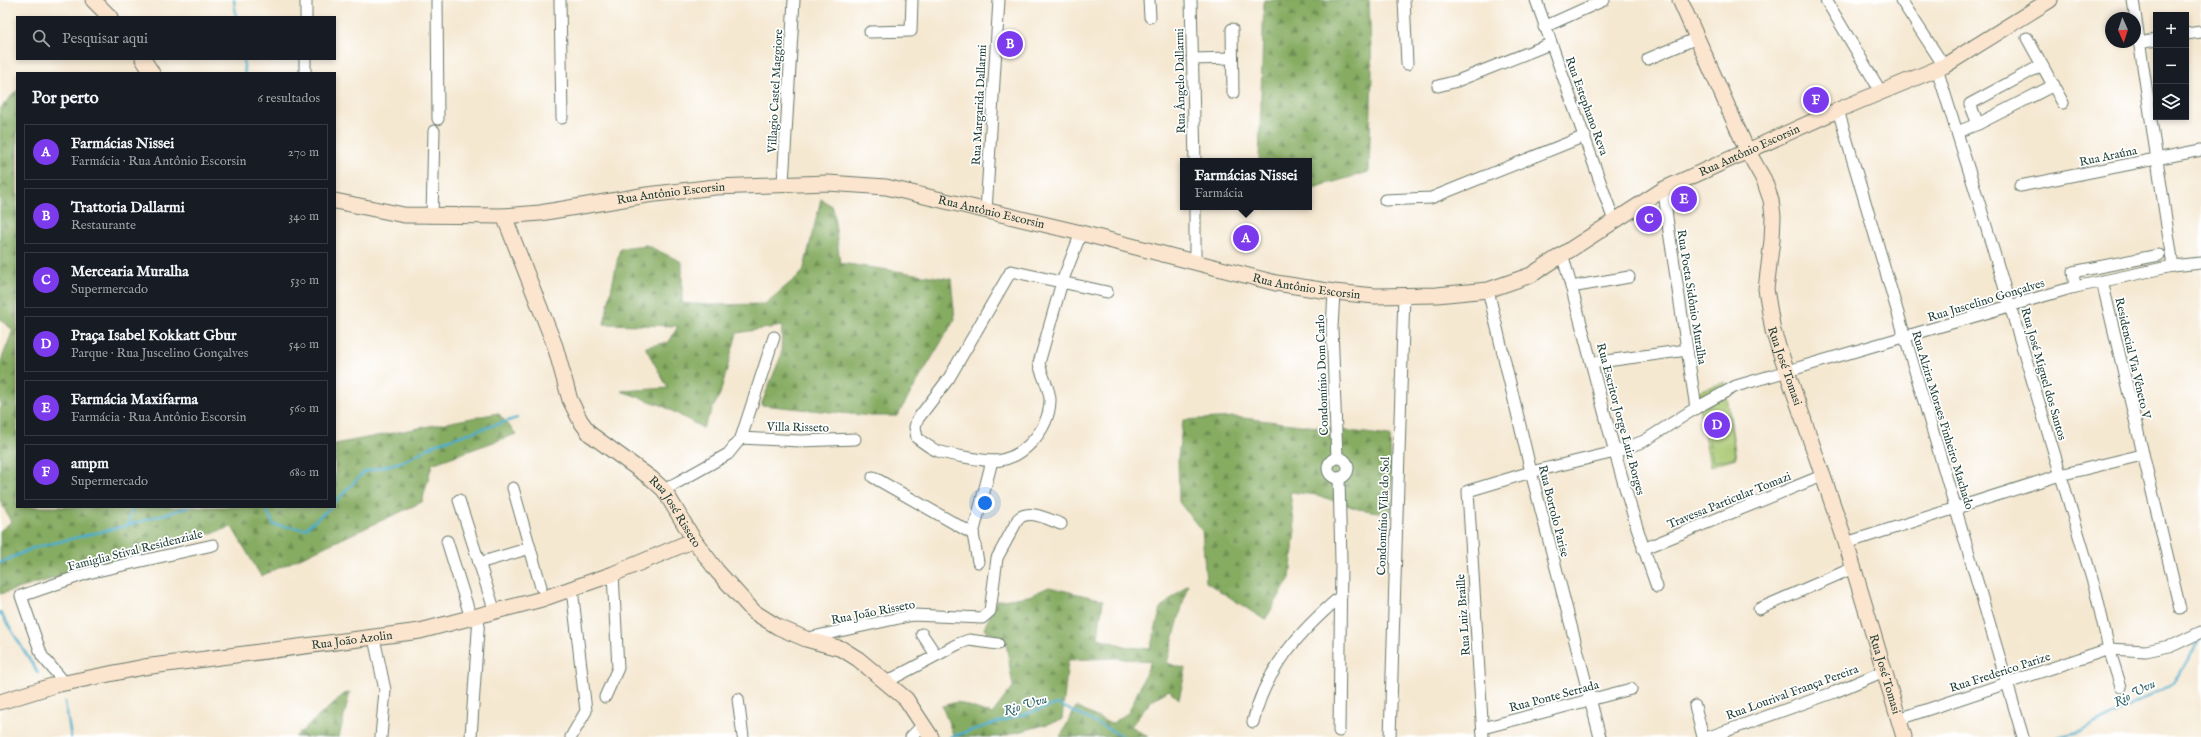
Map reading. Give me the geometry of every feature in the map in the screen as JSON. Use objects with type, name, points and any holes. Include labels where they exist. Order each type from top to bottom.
[{"type":"main road","points":[[93,0],[109,16]]},
{"type":"main road","name":"Rua José Tomasi","points":[[1680,0],[1747,150],[1764,180],[1771,200],[1773,216],[1772,240],[1766,276],[1766,289],[1773,332],[1788,371],[1846,542],[1904,737]]},
{"type":"main road","name":"Rua Antônio Escorsin","points":[[336,201],[404,215],[432,217],[504,216],[540,213],[685,191],[783,183],[828,183],[886,187],[1081,233],[1276,282],[1334,292],[1375,296],[1437,295],[1488,290],[1532,276],[1664,189],[1838,110],[1940,68],[2050,0]]},
{"type":"main road","points":[[144,60],[151,72]]},
{"type":"main road","name":"Rua José Risseto","points":[[504,216],[555,346],[570,400],[580,420],[590,434],[652,479],[664,490],[694,540],[717,571],[754,612],[778,627],[806,639],[842,649],[906,699],[927,730]]},
{"type":"main road","name":"Rua João Azolin","points":[[0,702],[65,683],[190,660],[420,631],[495,612],[572,589],[613,574],[694,540]]},
{"type":"street","points":[[306,0],[306,16]]},
{"type":"street","points":[[436,0],[438,119]]},
{"type":"street","points":[[560,0],[562,118]]},
{"type":"street","name":"Villagio Castel Maggiore","points":[[783,183],[794,0]]},
{"type":"street","points":[[870,32],[911,31],[912,0]]},
{"type":"street","name":"Rua Margarida Dallarmi","points":[[986,211],[999,0]]},
{"type":"street","points":[[1149,0],[1150,16]]},
{"type":"street","name":"Rua Ângelo Dallarmi","points":[[1191,0],[1195,158]]},
{"type":"street","points":[[1404,0],[1407,64]]},
{"type":"street","name":"Rua Estephano Reva","points":[[1536,0],[1544,27],[1585,136],[1614,221]]},
{"type":"street","points":[[1544,27],[1604,0]]},
{"type":"street","points":[[1826,0],[1881,92]]},
{"type":"street","name":"Rua José Miguel dos Santos","points":[[1901,0],[1940,68],[2095,589],[2109,649],[2121,687]]},
{"type":"street","points":[[2132,0],[2134,12]]},
{"type":"street","points":[[1232,29],[1233,93]]},
{"type":"street","points":[[2189,34],[2201,32]]},
{"type":"street","points":[[1648,59],[1697,38]]},
{"type":"street","points":[[2027,38],[2063,103]]},
{"type":"street","points":[[2141,43],[2153,41]]},
{"type":"street","points":[[1438,86],[1457,81],[1550,44]]},
{"type":"street","points":[[2140,48],[2173,266]]},
{"type":"street","points":[[1192,59],[1232,58]]},
{"type":"street","points":[[305,60],[305,72]]},
{"type":"street","points":[[1978,124],[1970,104],[2042,65]]},
{"type":"street","points":[[1958,132],[1978,124],[2054,85]]},
{"type":"street","name":"Rua Alzira Moraes Pinheiro Machado","points":[[1838,110],[1904,339],[1957,509],[2023,737]]},
{"type":"street","points":[[432,217],[434,131]]},
{"type":"street","points":[[1385,200],[1431,198],[1585,136]]},
{"type":"street","name":"Rua Araúna","points":[[2020,186],[2201,150]]},
{"type":"street","name":"Rua Poeta Sidônio Muralha","points":[[1664,189],[1696,408]]},
{"type":"street","points":[[1195,210],[1195,262]]},
{"type":"street","points":[[1081,233],[1062,282],[1039,363],[1041,375],[1051,398],[1048,417],[1041,432],[1030,444],[1006,458],[992,461],[937,451],[917,438],[915,427],[917,420],[949,378],[1011,271],[1062,282],[1106,292]]},
{"type":"street","points":[[2075,287],[2073,272],[2159,255]]},
{"type":"street","name":"Rua Escritor Jorge Luiz Borges","points":[[1563,257],[1615,452],[1643,549],[1657,587]]},
{"type":"street","name":"Rua Juscelino Gonçalves","points":[[1468,491],[1531,472],[1615,452],[1644,441],[1696,408],[1736,386],[1904,339],[2075,287],[2173,266],[2201,263]]},
{"type":"street","points":[[1571,287],[1629,277]]},
{"type":"street","name":"Residencial Via Vêneto V","points":[[2102,281],[2142,455],[2180,609]]},
{"type":"street","name":"Rua Bortolo Parise","points":[[1488,290],[1531,472],[1600,737]]},
{"type":"street","name":"Condomínio Dom Carlo","points":[[1334,292],[1332,328],[1337,458],[1331,460],[1328,466],[1329,472],[1333,477],[1339,478],[1341,596],[1339,731]]},
{"type":"street","name":"Condomínio Vila do Sol","points":[[1390,737],[1404,295]]},
{"type":"street","points":[[664,490],[728,454],[741,438],[774,337]]},
{"type":"street","points":[[1592,363],[1687,350]]},
{"type":"street","name":"Villa Risseto","points":[[741,438],[800,441],[855,439]]},
{"type":"street","points":[[1846,542],[1957,509],[2060,475],[2142,455]]},
{"type":"street","points":[[978,562],[973,534],[992,461]]},
{"type":"street","name":"Travessa Particular Tomazi","points":[[1643,549],[1824,475]]},
{"type":"street","points":[[873,477],[973,534]]},
{"type":"street","points":[[513,488],[541,587]]},
{"type":"street","name":"Rua Luiz Braille","points":[[1468,491],[1483,733]]},
{"type":"street","points":[[459,500],[495,612]]},
{"type":"street","name":"Rua João Risseto","points":[[806,639],[913,615],[982,618],[990,611],[997,558],[1018,519],[1022,515],[1028,514],[1061,524]]},
{"type":"street","points":[[447,541],[475,617],[471,737]]},
{"type":"street","name":"Famiglia Stival Residenziale","points":[[65,683],[42,656],[21,596],[88,573],[213,545]]},
{"type":"street","points":[[479,563],[530,548]]},
{"type":"street","points":[[1759,609],[1853,568]]},
{"type":"street","points":[[605,697],[618,668],[613,574]]},
{"type":"street","points":[[571,737],[586,711],[572,589]]},
{"type":"street","points":[[1253,722],[1256,708],[1269,678],[1281,660],[1313,620],[1341,596]]},
{"type":"street","points":[[2109,649],[2146,651],[2174,645],[2201,632]]},
{"type":"street","points":[[922,634],[936,655]]},
{"type":"street","points":[[374,638],[385,690],[381,737]]},
{"type":"street","points":[[886,682],[936,655],[969,640],[998,644]]},
{"type":"street","name":"Rua Frederico Parize","points":[[1899,719],[2109,649]]},
{"type":"street","name":"Rua Lourival França Pereira","points":[[1709,737],[1835,692],[1884,671]]},
{"type":"street","name":"Rua Ponte Serrada","points":[[1483,733],[1590,699],[1631,689]]},
{"type":"street","points":[[738,699],[743,737]]},
{"type":"street","points":[[1695,706],[1704,737]]},
{"type":"street","points":[[911,737],[927,730]]},
{"type":"green space","points":[[1264,0],[1369,0],[1372,73],[1369,172],[1312,188],[1312,158],[1259,158]]},
{"type":"green space","points":[[16,91],[16,508],[336,508],[336,444],[498,413],[516,434],[432,464],[422,502],[261,576],[232,527],[0,594],[0,531],[11,522],[0,500],[0,363],[13,330],[0,319],[0,109]]},
{"type":"green space","points":[[821,199],[833,207],[840,263],[951,279],[955,319],[897,416],[871,416],[761,405],[781,356],[782,326],[737,333],[720,394],[703,428],[661,405],[621,391],[668,388],[645,347],[669,342],[678,326],[604,324],[620,248],[646,245],[682,262],[682,303],[709,305],[765,304],[803,272]]},
{"type":"green space","points":[[1725,382],[1736,458],[1710,466],[1696,392]]},
{"type":"green space","points":[[1729,414],[1735,457],[1713,462],[1706,420]]},
{"type":"green space","points":[[1235,417],[1390,436],[1392,514],[1358,509],[1317,495],[1290,492],[1295,530],[1290,578],[1265,620],[1206,582],[1202,531],[1179,502],[1178,457],[1183,420]]},
{"type":"green space","points":[[1188,584],[1167,663],[1186,669],[1179,699],[1169,690],[1152,700],[1131,726],[1148,737],[1060,737],[1076,707],[1111,724],[1129,712],[1151,661],[1115,658],[1068,660],[1062,720],[1000,737],[954,737],[942,706],[957,702],[992,714],[1013,687],[1006,642],[984,629],[996,601],[1029,596],[1049,587],[1103,600],[1098,638],[1128,647],[1150,649],[1161,608]]},
{"type":"green space","points":[[350,692],[339,737],[295,737],[344,694]]},
{"type":"waterway","points":[[234,0],[236,16]]},
{"type":"waterway","points":[[243,60],[245,72]]},
{"type":"waterway","points":[[336,501],[364,472],[404,461],[438,443],[517,418]]},
{"type":"waterway","points":[[128,525],[133,508]]},
{"type":"waterway","points":[[0,563],[33,548],[125,526],[186,508]]},
{"type":"waterway","points":[[266,508],[274,525],[305,529],[330,508]]},
{"type":"waterway","name":"Rio Uvu","points":[[0,612],[38,673]]},
{"type":"waterway","name":"Rio Uvu","points":[[2057,737],[2082,731],[2173,683],[2201,640]]},
{"type":"waterway","name":"Rio Uvu","points":[[65,702],[71,737]]},
{"type":"waterway","name":"Rio Uvu","points":[[950,737],[1058,704],[1124,737]]},
{"type":"place","name":"Trattoria Dallarmi","points":[[1010,44]]},
{"type":"place","name":"ampm","points":[[1816,100]]},
{"type":"place","name":"Farmácia Maxifarma","points":[[1684,199]]},
{"type":"place","name":"Mercearia Muralha","points":[[1649,219]]},
{"type":"place","name":"Farmácias Nissei","points":[[1246,238]]},
{"type":"place","name":"Praça Isabel Kokkatt Gbur","points":[[1717,425]]}]
